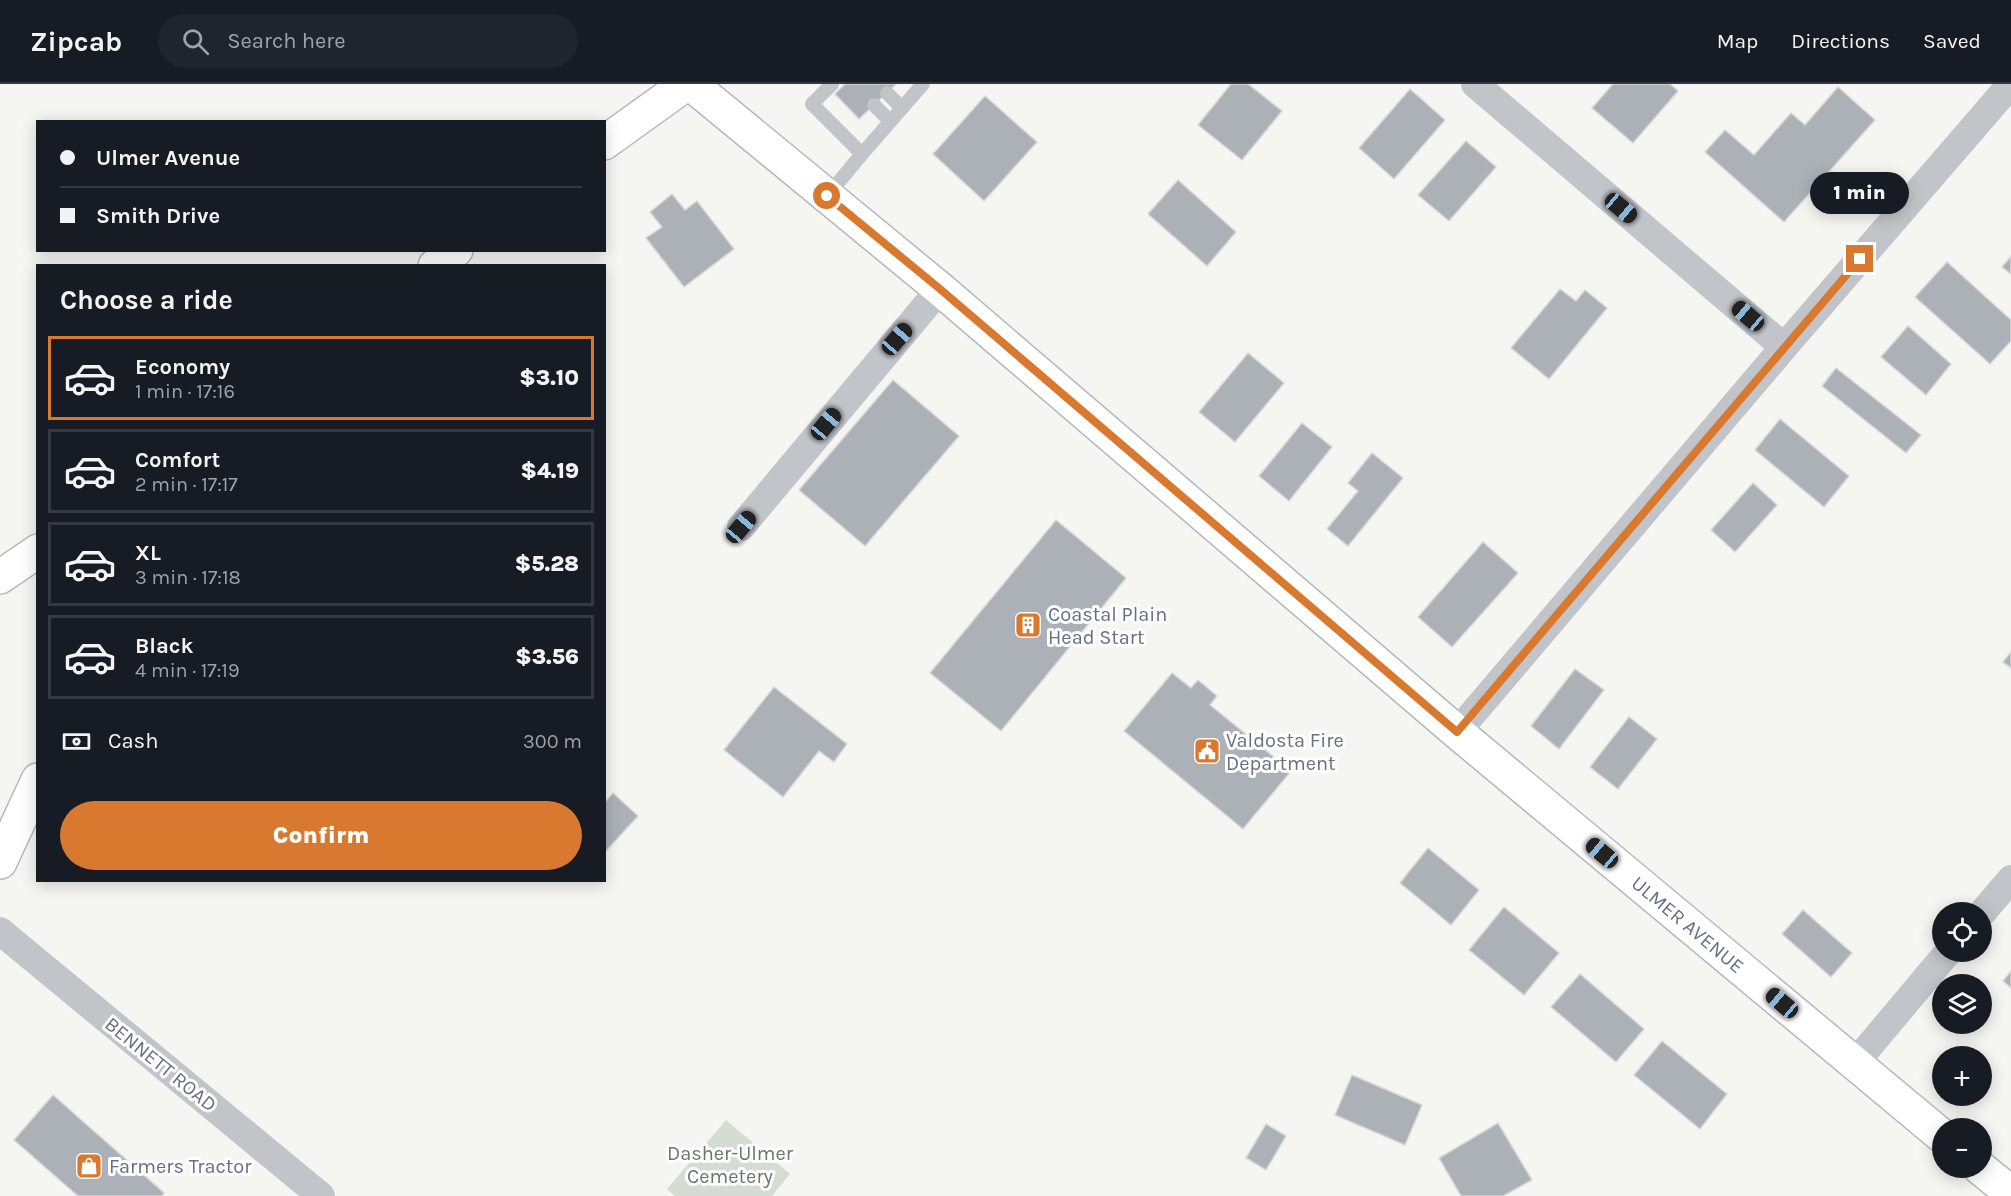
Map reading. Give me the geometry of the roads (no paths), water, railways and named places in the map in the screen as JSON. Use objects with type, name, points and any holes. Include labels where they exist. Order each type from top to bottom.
[{"type":"street","points":[[606,142],[686,84]]},
{"type":"street","name":"ULMER AVENUE","points":[[691,84],[940,289],[1457,732],[1932,1128]]},
{"type":"street","points":[[1475,84],[1784,347]]},
{"type":"street","points":[[1457,732],[2011,84]]},
{"type":"street","points":[[438,264],[453,252]]},
{"type":"street","points":[[741,527],[940,289]]},
{"type":"street","points":[[0,578],[36,552]]},
{"type":"street","points":[[0,862],[36,784]]},
{"type":"street","points":[[1991,902],[2011,879]]},
{"type":"street","name":"BENNETT ROAD","points":[[0,932],[321,1196]]},
{"type":"street","points":[[1855,1063],[1940,962]]},
{"type":"street","points":[[1992,1178],[2011,1193]]},
{"type":"lane","points":[[832,84],[812,104],[862,154]]},
{"type":"lane","points":[[827,196],[923,84]]},
{"type":"lane","points":[[887,93],[902,108]]},
{"type":"lane","points":[[874,105],[890,121]]},
{"type":"place","name":"Coastal Plain Head Start","points":[[1028,625]]},
{"type":"place","name":"Valdosta Fire Department","points":[[1207,751]]},
{"type":"place","name":"Farmers Tractor","points":[[89,1166]]},
{"type":"park label","name":"Dasher-Ulmer Cemetery","points":[[730,1164]]}]
